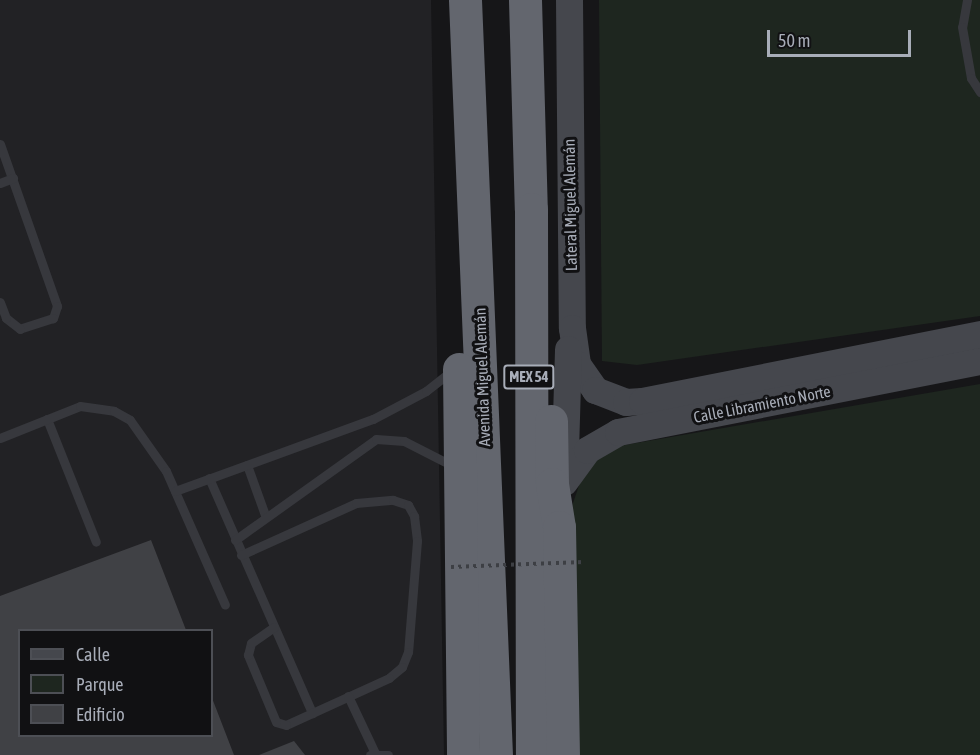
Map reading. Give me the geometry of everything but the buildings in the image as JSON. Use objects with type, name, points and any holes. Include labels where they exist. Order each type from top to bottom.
[{"type":"highway","name":"Avenida Miguel Alemán","points":[[465,0],[476,210],[496,755]]},
{"type":"highway","name":"MEX 54","points":[[525,0],[531,209],[532,755]]},
{"type":"highway","points":[[531,209],[548,334],[552,484],[559,527],[563,755]]},
{"type":"highway","points":[[463,755],[462,473],[458,324],[476,210]]},
{"type":"street","name":"Lateral Miguel Alemán","points":[[569,0],[570,250],[577,364],[587,383],[607,396]]},
{"type":"street","points":[[559,527],[564,482],[570,250]]},
{"type":"street","name":"Calle Libramiento Norte","points":[[607,396],[642,401],[980,334]]},
{"type":"street","name":"Calle Libramiento Norte","points":[[564,482],[586,450],[618,432],[980,361]]},
{"type":"lane","points":[[967,0],[962,27],[971,78],[980,92]]},
{"type":"lane","points":[[0,144],[57,306],[53,318],[21,329],[6,318],[0,302]]},
{"type":"lane","points":[[0,183],[13,178]]},
{"type":"lane","points":[[175,491],[373,419],[426,391],[446,377],[459,360]]},
{"type":"lane","points":[[0,438],[81,406],[114,411],[130,420],[146,438],[175,491],[225,605]]},
{"type":"lane","points":[[47,419],[96,542]]},
{"type":"lane","points":[[373,419],[376,439]]},
{"type":"lane","points":[[235,540],[265,515],[376,439],[415,446],[462,473]]},
{"type":"lane","points":[[247,465],[265,515]]},
{"type":"lane","points":[[209,478],[312,713]]},
{"type":"lane","points":[[241,555],[356,503],[393,500],[408,505],[414,516],[417,541],[408,652],[402,667],[389,678],[286,724],[273,718],[248,655],[251,643],[274,627]]},
{"type":"lane","points":[[348,696],[373,754],[388,755]]},
{"type":"path","points":[[451,567],[584,562]]},
{"type":"shaded area","points":[[0,0],[431,0],[444,755],[0,755]]},
{"type":"green space","points":[[599,0],[980,0],[980,316],[637,365],[602,361]]},
{"type":"green space","points":[[980,384],[980,755],[576,755],[572,506],[584,471],[613,447]]}]
